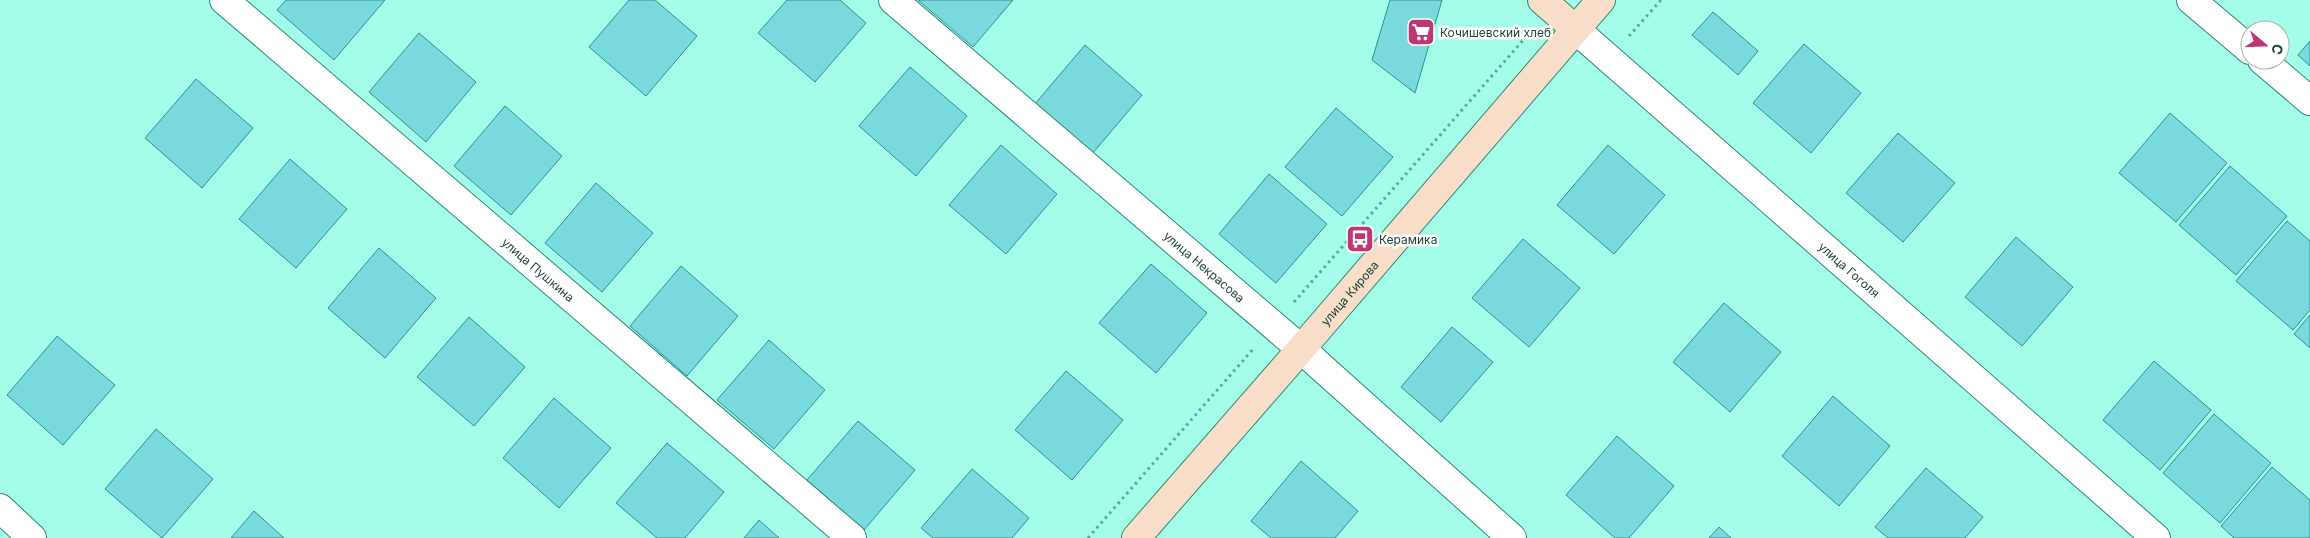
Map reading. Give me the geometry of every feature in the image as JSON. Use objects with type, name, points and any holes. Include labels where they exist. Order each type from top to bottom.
[{"type":"main road","name":"улица Кирова","points":[[1136,538],[1302,349],[1601,0]]},
{"type":"main road","name":"улица Гоголя","points":[[1546,4],[1575,29]]},
{"type":"street","name":"улица Пушкина","points":[[224,0],[852,538]]},
{"type":"street","name":"улица Некрасова","points":[[893,0],[1302,349],[1512,538]]},
{"type":"street","points":[[2191,0],[2240,42]]},
{"type":"street","name":"улица Гоголя","points":[[1575,29],[2156,538]]},
{"type":"street","points":[[2274,70],[2310,101]]},
{"type":"street","points":[[0,508],[32,538]]},
{"type":"path","points":[[1610,59],[1660,0]]},
{"type":"path","points":[[1088,538],[1273,326],[1546,4]]},
{"type":"building","points":[[286,0],[385,0],[334,60],[277,10]]},
{"type":"building","points":[[629,0],[655,0],[697,36],[646,96],[589,47]]},
{"type":"building","points":[[787,0],[840,0],[866,23],[815,82],[758,33]]},
{"type":"building","points":[[918,0],[1013,0],[973,47]]},
{"type":"building","points":[[1390,0],[1442,0],[1415,93],[1372,60]]},
{"type":"building","points":[[1713,12],[1758,51],[1738,75],[1692,35]]},
{"type":"building","points":[[419,33],[476,82],[426,142],[369,92]]},
{"type":"building","points":[[2310,41],[2310,66],[2298,55]]},
{"type":"building","points":[[1804,44],[1861,93],[1811,153],[1753,103]]},
{"type":"building","points":[[1085,45],[1142,95],[1092,154],[1034,105]]},
{"type":"building","points":[[910,67],[967,116],[916,176],[859,126]]},
{"type":"building","points":[[196,79],[253,128],[202,188],[145,138]]},
{"type":"building","points":[[505,106],[562,156],[511,215],[454,166]]},
{"type":"building","points":[[1336,108],[1393,157],[1342,216],[1285,167]]},
{"type":"building","points":[[2170,113],[2227,163],[2176,222],[2119,173]]},
{"type":"building","points":[[1898,133],[1955,183],[1903,242],[1846,193]]},
{"type":"building","points":[[1001,145],[1057,194],[1006,254],[949,205]]},
{"type":"building","points":[[1608,145],[1665,195],[1614,254],[1557,205]]},
{"type":"building","points":[[290,159],[347,209],[296,268],[239,219]]},
{"type":"building","points":[[2230,166],[2287,216],[2236,275],[2179,225]]},
{"type":"building","points":[[1269,174],[1327,224],[1276,283],[1219,234]]},
{"type":"building","points":[[596,183],[653,233],[602,292],[545,243]]},
{"type":"building","points":[[2287,221],[2310,241],[2310,310],[2293,330],[2236,281]]},
{"type":"building","points":[[2016,237],[2073,287],[2022,346],[1965,297]]},
{"type":"building","points":[[1523,239],[1580,288],[1529,347],[1472,298]]},
{"type":"building","points":[[379,248],[436,298],[385,358],[328,308]]},
{"type":"building","points":[[1151,264],[1207,313],[1156,373],[1099,323]]},
{"type":"building","points":[[681,266],[738,316],[687,376],[630,326]]},
{"type":"building","points":[[1724,303],[1781,352],[1730,412],[1673,362]]},
{"type":"building","points":[[2310,315],[2310,348],[2294,334]]},
{"type":"building","points":[[469,317],[525,367],[474,426],[417,377]]},
{"type":"building","points":[[1452,327],[1493,362],[1441,422],[1401,387]]},
{"type":"building","points":[[57,336],[115,385],[63,445],[7,395]]},
{"type":"building","points":[[769,340],[825,390],[774,449],[717,400]]},
{"type":"building","points":[[2154,361],[2211,410],[2160,470],[2103,420]]},
{"type":"building","points":[[1066,371],[1123,420],[1072,480],[1015,430]]},
{"type":"building","points":[[1833,396],[1890,446],[1839,506],[1782,456]]},
{"type":"building","points":[[554,398],[611,448],[559,508],[503,458]]},
{"type":"building","points":[[2214,414],[2271,463],[2220,523],[2163,473]]},
{"type":"building","points":[[858,421],[915,470],[864,530],[807,480]]},
{"type":"building","points":[[156,429],[213,479],[162,538],[105,489]]},
{"type":"building","points":[[1617,436],[1674,486],[1629,538],[1615,538],[1566,495]]},
{"type":"building","points":[[667,443],[724,492],[685,538],[657,538],[616,503]]},
{"type":"building","points":[[1301,461],[1358,511],[1335,538],[1271,538],[1251,521]]},
{"type":"building","points":[[2272,467],[2310,500],[2310,538],[2234,538],[2221,526]]},
{"type":"building","points":[[1926,468],[1983,517],[1965,538],[1888,538],[1875,527]]},
{"type":"building","points":[[972,469],[1029,518],[1012,538],[933,538],[921,528]]},
{"type":"building","points":[[254,511],[284,538],[231,538]]},
{"type":"building","points":[[759,520],[779,538],[744,538]]},
{"type":"building","points":[[1719,527],[1731,538],[1709,538]]},
{"type":"place","name":"Кочишевский хлеб","points":[[1421,32]]},
{"type":"place","name":"Керамика","points":[[1360,239]]}]
